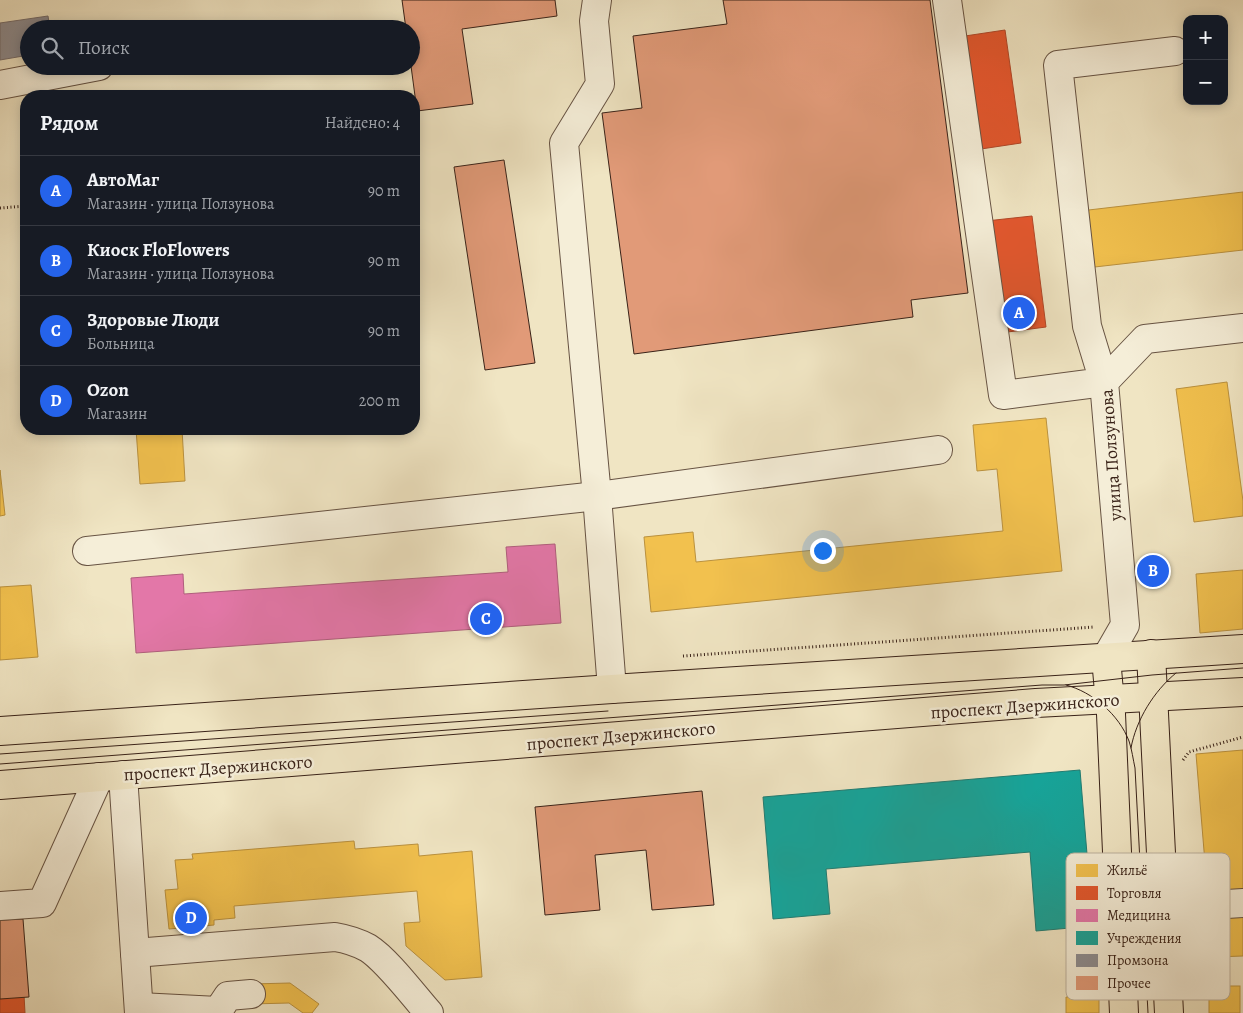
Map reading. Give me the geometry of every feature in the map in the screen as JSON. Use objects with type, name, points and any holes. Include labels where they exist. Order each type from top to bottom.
[{"type":"main road","points":[[0,731],[612,689],[1243,649]]},
{"type":"main road","points":[[1150,654],[1153,697],[1168,763],[1166,853]]},
{"type":"main road","points":[[1106,658],[1110,700],[1117,853]]},
{"type":"main road","name":"проспект Дзержинского","points":[[0,785],[1016,705],[1243,692]]},
{"type":"main road","points":[[1123,1000],[1124,1013]]},
{"type":"main road","points":[[1168,1000],[1169,1013]]},
{"type":"street","points":[[597,0],[594,21],[600,84],[564,143],[597,496],[612,689]]},
{"type":"street","points":[[947,0],[1003,395],[1104,382],[1087,326],[1058,65],[1175,51]]},
{"type":"street","points":[[0,85],[52,75]]},
{"type":"street","name":"улица Ползунова","points":[[1125,625],[1104,382],[1145,339],[1243,328]]},
{"type":"street","points":[[87,551],[597,496],[938,450]]},
{"type":"street","points":[[1106,658],[1125,625],[1150,654]]},
{"type":"street","points":[[0,906],[42,904],[111,776]]},
{"type":"street","points":[[111,776],[135,953],[139,1010],[219,1012],[228,996],[251,994]]},
{"type":"street","points":[[1230,904],[1243,903]]},
{"type":"street","points":[[135,953],[335,937],[352,940],[368,948],[381,958],[429,1013]]},
{"type":"path","points":[[0,208],[20,206]]},
{"type":"path","points":[[1168,763],[1189,752],[1243,737]]},
{"type":"building: Жильё","points":[[1243,192],[1243,250],[1086,268],[1080,211]]},
{"type":"building: Жильё","points":[[1227,382],[1243,501],[1243,516],[1194,522],[1176,389]]},
{"type":"building: Жильё","points":[[1046,418],[1062,571],[651,612],[644,537],[693,532],[696,562],[1003,531],[997,469],[977,471],[973,425]]},
{"type":"building: Жильё","points":[[136,435],[182,435],[185,481],[140,484]]},
{"type":"building: Жильё","points":[[0,470],[5,515],[0,516]]},
{"type":"building: Жильё","points":[[1243,570],[1243,629],[1200,633],[1196,574]]},
{"type":"building: Жильё","points":[[31,585],[38,657],[0,660],[0,587]]},
{"type":"building: Жильё","points":[[1243,750],[1243,896],[1230,897],[1230,853],[1204,853],[1196,754]]},
{"type":"building: Жильё","points":[[354,841],[355,849],[418,844],[419,856],[472,851],[482,977],[445,980],[406,946],[404,923],[420,922],[417,891],[234,906],[235,918],[214,920],[214,925],[169,929],[165,890],[178,889],[175,860],[193,859],[192,854]]},
{"type":"building: Жильё","points":[[1230,911],[1243,911],[1243,956],[1230,956]]},
{"type":"building: Жильё","points":[[290,983],[319,1004],[312,1013],[303,1013],[289,1003],[251,1004],[251,984]]},
{"type":"building: Жильё","points":[[1230,986],[1240,986],[1240,1013],[1209,1013],[1209,1000],[1230,1000]]},
{"type":"building: Жильё","points":[[1066,1000],[1099,1000],[1099,1013],[1066,1013]]},
{"type":"building: Торговля","points":[[1005,30],[1021,143],[981,149],[965,36]]},
{"type":"building: Торговля","points":[[1032,216],[1046,327],[1000,333],[986,221]]},
{"type":"building: Торговля","points":[[24,995],[25,1013],[0,1013],[0,997]]},
{"type":"building: Медицина","points":[[555,544],[561,623],[136,653],[131,578],[183,574],[184,594],[508,572],[506,547]]},
{"type":"building: Учреждения","points":[[1080,770],[1087,853],[1066,853],[1066,928],[1036,931],[1030,852],[826,869],[830,914],[773,919],[763,797]]},
{"type":"building: Промзона","points":[[48,16],[49,20],[21,20]]},
{"type":"building: Промзона","points":[[20,20],[20,57],[0,60],[0,23]]},
{"type":"building: Прочее","points":[[402,0],[555,0],[557,16],[462,29],[473,104],[420,111],[420,90],[414,90],[412,75],[420,75],[420,20],[405,20]]},
{"type":"building: Прочее","points":[[723,0],[930,0],[968,293],[911,300],[913,317],[634,354],[602,113],[642,108],[633,36],[727,24]]},
{"type":"building: Прочее","points":[[504,160],[535,363],[485,370],[454,167]]},
{"type":"building: Прочее","points":[[702,791],[714,905],[652,910],[646,850],[595,855],[600,910],[545,915],[535,807]]},
{"type":"building: Прочее","points":[[23,919],[29,997],[0,999],[0,920]]},
{"type":"tram line","points":[[0,764],[1042,685],[1064,685],[1152,675],[1243,668]]},
{"type":"tram line","points":[[1131,748],[1133,737],[1147,707],[1160,688],[1176,673]]},
{"type":"tram line","points":[[1066,685],[1086,693],[1104,706],[1125,731],[1135,768],[1140,853]]},
{"type":"tram line","points":[[0,754],[608,711]]},
{"type":"tram line","points":[[1147,1000],[1148,1013]]},
{"type":"place","name":"АвтоМаг","points":[[1019,313]]},
{"type":"place","name":"Киоск FloFlowers","points":[[1153,571]]},
{"type":"place","name":"Здоровые Люди","points":[[486,619]]},
{"type":"place","name":"Ozon","points":[[191,918]]}]
